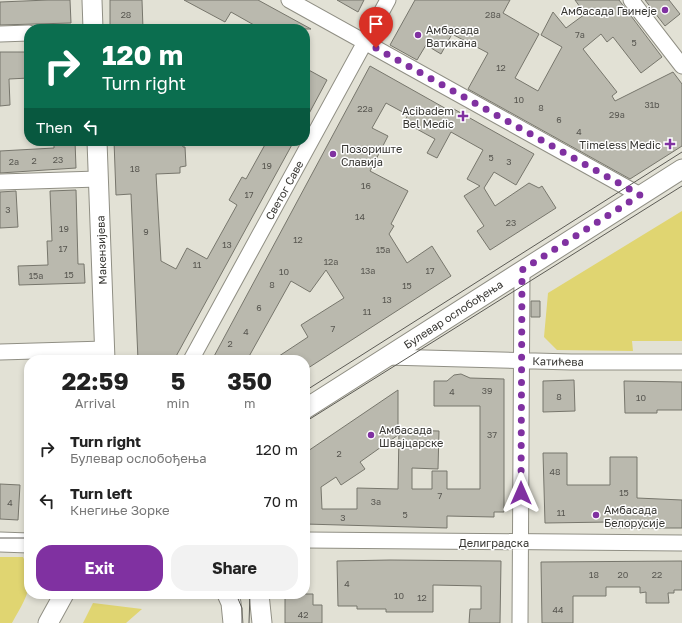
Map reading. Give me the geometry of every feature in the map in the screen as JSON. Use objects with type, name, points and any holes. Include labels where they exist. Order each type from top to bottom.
[{"type":"main road","points":[[92,0],[93,24]]},
{"type":"main road","name":"Макензијева","points":[[97,146],[105,354]]},
{"type":"main road","name":"Булевар ослобођења","points":[[310,406],[682,169]]},
{"type":"main road","points":[[0,532],[24,532]]},
{"type":"main road","points":[[0,542],[24,543]]},
{"type":"main road","points":[[48,623],[61,599]]},
{"type":"main road","points":[[229,599],[233,623]]},
{"type":"main road","points":[[260,599],[262,619]]},
{"type":"main road","points":[[262,619],[264,599]]},
{"type":"street","points":[[289,0],[640,195]]},
{"type":"street","name":"Светог Саве","points":[[310,143],[388,0]]},
{"type":"street","points":[[631,0],[682,66]]},
{"type":"street","points":[[0,34],[24,33]]},
{"type":"street","name":"Светог Саве","points":[[194,355],[308,146]]},
{"type":"street","points":[[0,182],[98,179]]},
{"type":"street","points":[[520,623],[522,270]]},
{"type":"street","points":[[0,352],[57,350],[105,354]]},
{"type":"street","name":"Катићева","points":[[387,357],[682,362]]},
{"type":"street","name":"Делиградска","points":[[310,540],[682,543]]},
{"type":"shaded area","points":[[682,211],[682,341],[632,341],[633,351],[557,350],[544,337],[548,293]]},
{"type":"shaded area","points":[[0,557],[23,557],[25,599],[12,623],[0,623]]},
{"type":"shaded area","points":[[93,603],[142,609],[126,623],[83,623]]},
{"type":"building","points":[[70,0],[71,23],[0,25],[0,2]]},
{"type":"building","points":[[110,0],[142,0],[143,24],[110,24]]},
{"type":"building","points":[[184,0],[258,0],[302,24],[252,24],[231,12],[225,22]]},
{"type":"building","points":[[337,0],[364,0],[358,12]]},
{"type":"building","points":[[415,0],[510,0],[503,13],[539,34],[515,78],[538,91],[562,47],[541,35],[553,12],[566,28],[585,14],[575,0],[619,0],[662,57],[641,73],[613,37],[607,42],[601,34],[583,49],[617,92],[612,96],[615,101],[673,72],[682,84],[682,146],[630,179],[468,89],[488,53],[452,34],[441,54],[426,45],[417,60],[390,45]]},
{"type":"building","name":"Амбасада Гвинеје","points":[[645,0],[669,0],[680,14],[665,26]]},
{"type":"building","points":[[0,52],[24,52],[24,78],[9,79],[10,105],[0,106]]},
{"type":"building","points":[[370,66],[450,111],[452,108],[534,154],[516,185],[494,172],[484,188],[495,206],[529,183],[539,188],[542,186],[556,208],[490,250],[477,231],[484,226],[464,196],[480,186],[467,179],[483,150],[451,132],[437,158],[427,153],[435,139],[404,122],[408,115],[386,103],[372,128],[388,136],[370,171],[408,191],[391,224],[394,226],[389,234],[407,263],[432,246],[451,276],[310,367],[310,355],[281,355],[308,337],[301,325],[344,298],[326,270],[310,292],[291,281],[250,355],[215,355]]},
{"type":"building","points":[[310,71],[327,80],[310,112]]},
{"type":"building","points":[[54,146],[75,146],[76,168],[0,173],[0,151],[54,148]]},
{"type":"building","points":[[114,146],[185,147],[186,166],[180,167],[180,173],[156,174],[161,261],[176,269],[187,248],[207,259],[237,205],[229,200],[242,177],[246,179],[264,146],[291,146],[177,355],[138,355],[131,194],[116,195]]},
{"type":"building","points":[[76,190],[78,264],[84,264],[85,283],[19,285],[18,266],[48,265],[47,241],[52,241],[50,191]]},
{"type":"building","points":[[16,191],[18,227],[0,228],[0,192]]},
{"type":"building","points":[[531,301],[540,301],[540,317],[531,317]]},
{"type":"building","points":[[461,374],[470,378],[504,379],[504,512],[494,512],[494,517],[447,516],[447,528],[310,524],[310,450],[398,390],[398,435],[360,462],[365,469],[341,485],[336,477],[321,487],[322,509],[357,509],[357,488],[398,489],[399,430],[439,431],[438,469],[412,468],[412,489],[432,489],[432,471],[447,471],[447,489],[480,489],[480,406],[434,406],[434,381],[447,381],[454,375]]},
{"type":"building","points":[[574,380],[575,411],[543,412],[543,381]]},
{"type":"building","points":[[624,381],[682,382],[682,410],[657,410],[657,413],[625,413]]},
{"type":"building","points":[[543,453],[567,453],[567,485],[610,485],[610,457],[637,457],[637,498],[682,500],[682,528],[611,528],[611,522],[545,523]]},
{"type":"building","points":[[0,484],[20,485],[18,520],[0,519]]},
{"type":"building","points":[[337,561],[501,561],[500,623],[469,623],[470,609],[481,609],[481,586],[433,585],[433,612],[386,612],[386,609],[357,609],[357,606],[338,606]]},
{"type":"building","points":[[682,561],[682,590],[674,590],[674,593],[668,593],[669,603],[646,603],[646,592],[640,593],[640,587],[606,587],[606,596],[573,596],[573,623],[542,623],[541,562]]},
{"type":"building","points":[[310,594],[313,594],[313,605],[322,605],[322,623],[285,623],[285,599],[310,599]]},
{"type":"tram line","points":[[310,388],[682,152]]},
{"type":"tram line","points":[[310,419],[682,186]]},
{"type":"tram line","points":[[0,538],[24,538]]},
{"type":"tram line","points":[[238,599],[242,608],[242,623]]},
{"type":"tram line","points":[[249,623],[250,599]]},
{"type":"place","name":"Амбасада Гвинеје","points":[[665,10]]},
{"type":"place","name":"Амбасада Ватикана","points":[[418,35]]},
{"type":"place","name":"Acibadem Bel Medic","points":[[463,116]]},
{"type":"place","name":"Timeless Medic","points":[[670,144]]},
{"type":"place","name":"Позориште Славија","points":[[333,154]]},
{"type":"place","name":"Амбасада Швајцарске","points":[[371,435]]},
{"type":"place","name":"Амбасада Белорусије","points":[[596,515]]},
{"type":"route","points":[[376,48],[640,195],[522,270],[521,493]]}]
